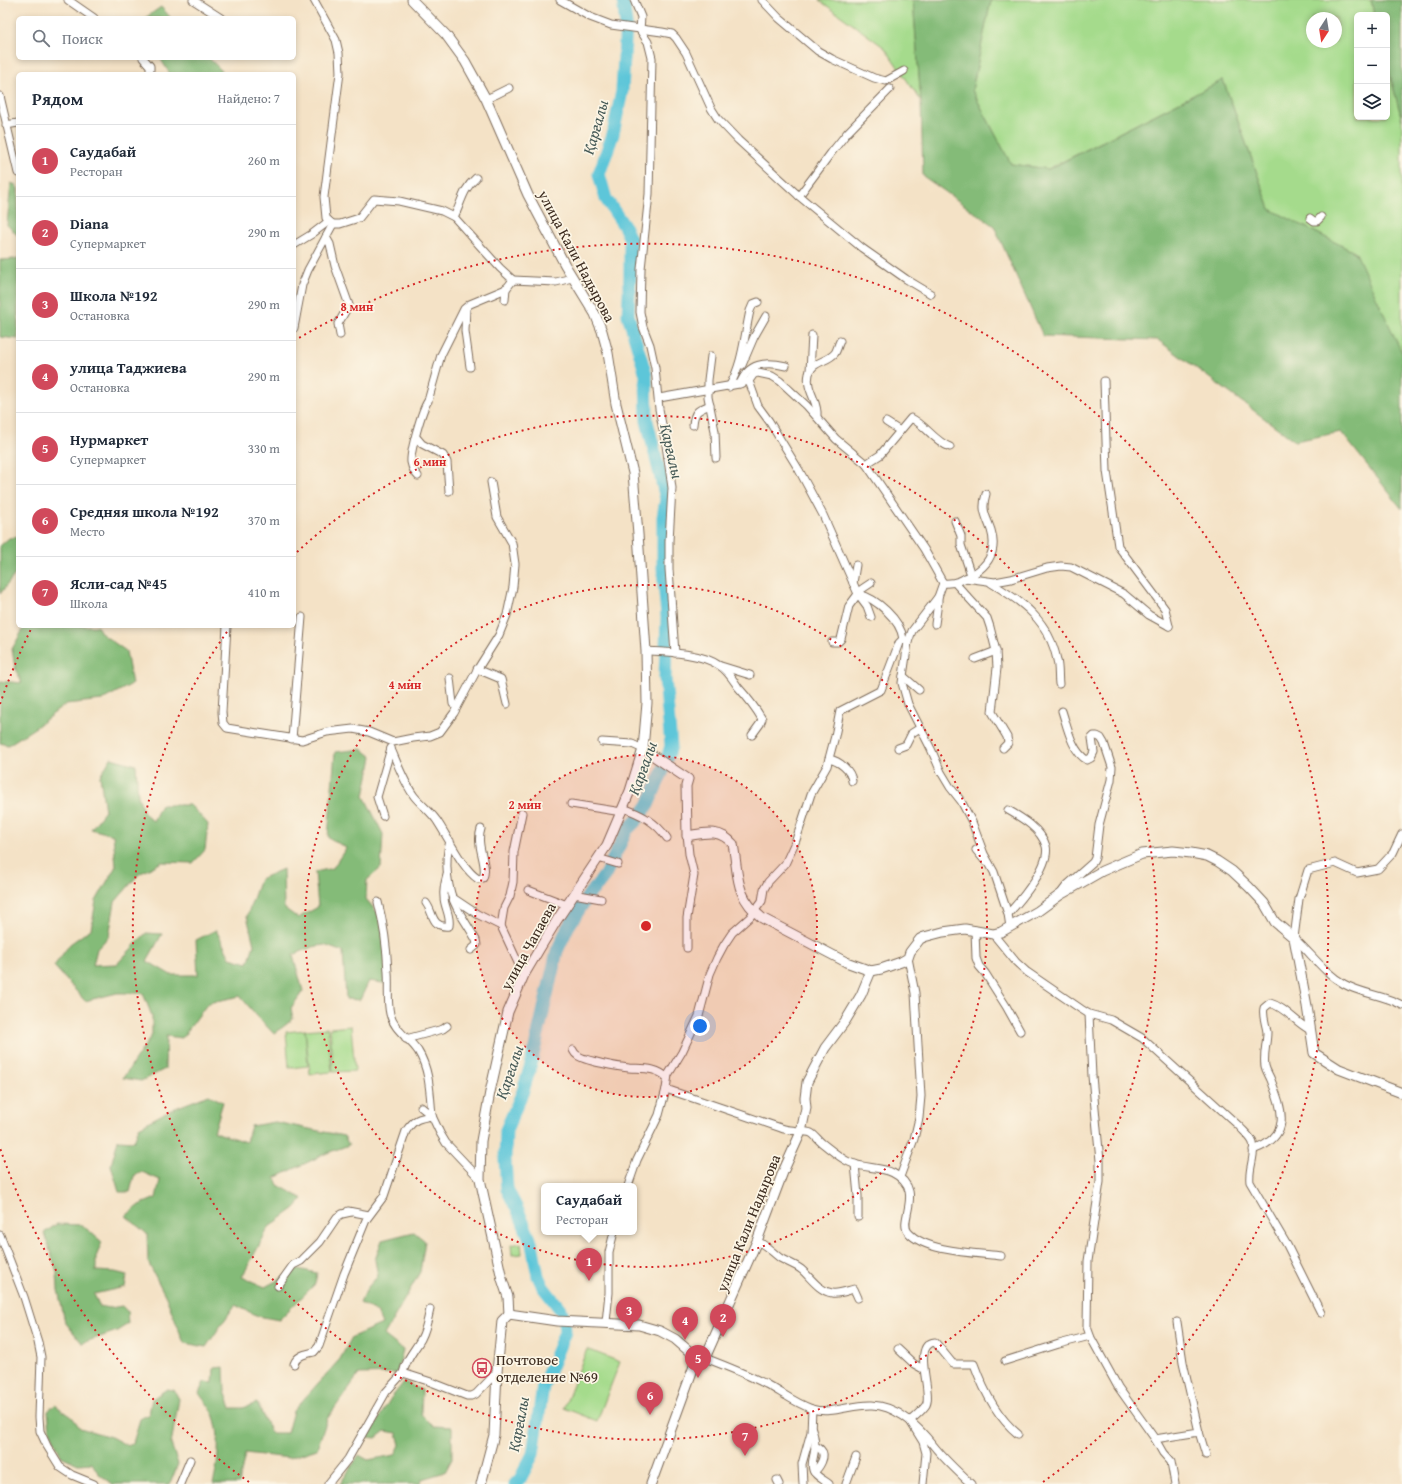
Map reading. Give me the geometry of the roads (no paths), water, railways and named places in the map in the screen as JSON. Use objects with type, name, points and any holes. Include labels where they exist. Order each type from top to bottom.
[{"type":"street","points":[[68,0],[91,16]]},
{"type":"street","points":[[193,0],[217,16]]},
{"type":"street","points":[[314,0],[336,40],[339,53],[340,73],[324,197],[326,218],[331,223]]},
{"type":"street","name":"улица Кали Надырова","points":[[412,0],[446,35],[465,61],[486,99],[528,195],[572,278],[595,314],[602,331],[608,353],[616,404],[633,473],[646,651]]},
{"type":"street","points":[[560,0],[590,17],[611,25],[668,33],[676,38],[686,53],[705,97],[718,119],[748,150],[799,196],[862,248],[931,294]]},
{"type":"street","points":[[634,0],[641,17],[640,30],[648,42],[652,58],[650,194],[641,270],[640,312],[655,368],[672,488],[669,569],[674,653]]},
{"type":"street","points":[[762,0],[779,18],[818,50],[832,59],[874,78],[886,80],[904,71]]},
{"type":"street","points":[[146,60],[150,66],[150,70]]},
{"type":"street","points":[[486,99],[509,88]]},
{"type":"street","points":[[799,196],[830,153],[847,133],[890,89]]},
{"type":"street","points":[[0,96],[6,125],[16,157]]},
{"type":"street","points":[[6,125],[16,123]]},
{"type":"street","points":[[454,217],[458,210],[463,193],[469,184],[476,178]]},
{"type":"street","points":[[296,244],[331,223],[340,224],[359,218],[374,199],[399,201],[442,211],[454,217],[500,268],[513,280],[556,282],[572,278]]},
{"type":"street","points":[[1310,218],[1317,222],[1321,217]]},
{"type":"street","points":[[296,317],[302,285],[308,270],[326,237],[331,223]]},
{"type":"street","points":[[326,237],[330,244],[335,266],[349,305],[338,324],[340,334]]},
{"type":"street","points":[[418,476],[415,473],[411,462],[416,437],[424,406],[428,401],[441,354],[456,323],[470,304],[506,288],[513,280]]},
{"type":"street","points":[[505,300],[506,288]]},
{"type":"street","points":[[737,371],[750,311],[754,304],[758,302]]},
{"type":"street","points":[[466,308],[465,331],[470,367]]},
{"type":"street","points":[[729,387],[766,316]]},
{"type":"street","points":[[812,335],[808,385],[816,404],[817,416]]},
{"type":"street","points":[[810,371],[816,365],[835,353],[840,342]]},
{"type":"street","points":[[711,356],[708,390],[715,431],[716,458]]},
{"type":"street","points":[[740,384],[747,370],[754,367],[773,363],[786,366]]},
{"type":"street","points":[[659,398],[729,387],[749,381],[754,374],[758,373],[772,376],[780,381],[817,416],[820,422],[836,440],[866,464],[924,549],[943,583],[938,597],[935,624]]},
{"type":"street","points":[[749,381],[758,406],[799,470],[822,515],[853,584],[872,617]]},
{"type":"street","points":[[968,576],[989,582],[1003,582],[1047,568],[1061,566],[1072,567],[1124,594],[1149,615],[1168,626],[1165,609],[1118,546],[1107,471],[1104,381]]},
{"type":"street","points":[[693,425],[693,417],[696,412],[710,405]]},
{"type":"street","points":[[866,464],[880,455],[911,418],[916,420],[938,441],[950,447]]},
{"type":"street","points":[[886,422],[900,431]]},
{"type":"street","points":[[416,437],[422,444],[443,455],[447,462],[450,491]]},
{"type":"street","points":[[392,746],[413,738],[430,736],[440,732],[457,707],[477,669],[499,635],[507,615],[513,587],[515,564],[512,543],[497,517],[491,482]]},
{"type":"street","points":[[943,583],[955,584],[984,567],[988,563],[992,551],[993,537],[984,511],[986,494]]},
{"type":"street","points":[[955,521],[961,536],[961,545],[968,576]]},
{"type":"street","points":[[853,584],[856,565]]},
{"type":"street","points":[[989,582],[1023,604],[1044,627],[1052,642],[1057,660],[1059,684]]},
{"type":"street","points":[[832,642],[838,642],[841,639],[849,606],[862,589],[871,583]]},
{"type":"street","points":[[955,584],[987,618],[996,651],[997,668],[992,712],[1007,737],[1008,742],[1003,748]]},
{"type":"street","points":[[858,594],[872,599],[885,610],[906,641]]},
{"type":"street","points":[[938,597],[912,630],[906,641],[902,683],[908,704],[941,772],[965,809],[994,872],[1008,914],[1010,927]]},
{"type":"street","points":[[292,739],[302,617]]},
{"type":"street","points":[[227,628],[222,698],[223,723],[227,728],[302,740],[328,732],[353,729],[369,732],[392,746],[399,770],[415,797],[438,822],[474,876],[478,879],[483,878],[485,874],[485,868],[480,852],[479,836],[481,829]]},
{"type":"street","points":[[629,1183],[637,1160],[659,1115],[666,1089],[667,1078],[682,1052],[699,1016],[710,974],[724,944],[732,933],[754,912],[762,901],[764,889],[768,882],[785,864],[796,840],[811,794],[823,775],[829,759],[840,711],[881,690],[899,643],[906,641]]},
{"type":"street","points":[[646,651],[674,653],[703,658],[720,666],[750,675]]},
{"type":"street","name":"улица Чапаева","points":[[509,1314],[509,1304],[480,1179],[481,1140],[490,1092],[508,1012],[523,978],[567,905],[578,895],[602,860],[623,810],[643,749],[647,703],[646,651]]},
{"type":"street","points":[[975,659],[996,651]]},
{"type":"street","points":[[720,666],[729,674],[762,719],[752,735]]},
{"type":"street","points":[[477,669],[501,679],[507,704]]},
{"type":"street","points":[[903,676],[919,690]]},
{"type":"street","points":[[450,678],[453,704],[457,707]]},
{"type":"street","points":[[1060,895],[1095,858],[1099,825],[1111,780],[1112,767],[1104,743],[1101,738],[1097,736],[1092,738],[1094,752],[1091,758],[1087,760],[1079,754],[1075,748],[1062,711]]},
{"type":"street","points":[[898,748],[906,745],[912,733],[920,728]]},
{"type":"street","points":[[602,742],[632,744],[643,749],[688,779],[686,786],[688,854],[694,875],[686,918],[687,948]]},
{"type":"street","points":[[383,816],[377,797],[392,746]]},
{"type":"street","points":[[829,759],[838,762],[852,776],[852,781]]},
{"type":"street","points":[[571,804],[636,812],[647,818],[662,831],[667,838]]},
{"type":"street","points":[[1008,810],[1034,827],[1046,846],[1043,865],[1027,892],[1008,914]]},
{"type":"street","points":[[522,814],[514,852],[513,882],[510,896],[504,908],[501,926],[520,967],[523,978]]},
{"type":"street","points":[[687,835],[710,832],[724,837],[734,844],[739,886],[744,899],[754,912],[762,918],[835,957],[871,971],[892,966],[908,958]]},
{"type":"street","points":[[1402,834],[1393,853],[1378,869],[1357,873],[1335,863],[1308,870],[1299,898],[1294,938],[1314,1053],[1339,1069],[1402,1093]]},
{"type":"street","points":[[450,841],[447,849],[448,873],[452,897],[476,940],[477,945],[471,950]]},
{"type":"street","points":[[976,850],[985,861],[989,863]]},
{"type":"street","points":[[900,1177],[914,1139],[919,1118],[921,1096],[915,993],[908,958],[910,952],[920,939],[943,932],[965,929],[993,934],[1001,932],[1102,871],[1142,854],[1173,851],[1207,856],[1218,861],[1232,871],[1259,898],[1275,922],[1294,938],[1329,974],[1343,984],[1356,990],[1389,999],[1402,1005]]},
{"type":"street","points":[[602,860],[618,864]]},
{"type":"street","points":[[426,903],[429,907],[433,920],[438,925],[449,926],[450,920],[444,898],[445,882],[448,873]]},
{"type":"street","points":[[528,890],[567,905]]},
{"type":"street","points":[[578,895],[601,899]]},
{"type":"street","points":[[452,897],[477,914],[501,926]]},
{"type":"street","points":[[378,902],[384,928],[388,958],[391,1016],[395,1025],[406,1039],[417,1049],[424,1062],[428,1077],[432,1116],[440,1133],[446,1143],[480,1179]]},
{"type":"street","points":[[975,930],[976,958],[979,966],[1016,1021],[1020,1031]]},
{"type":"street","points":[[993,934],[1016,962],[1027,972],[1089,1014],[1111,1020],[1142,1038],[1239,1126],[1250,1138],[1253,1143],[1249,1175],[1250,1182],[1287,1245],[1321,1313]]},
{"type":"street","name":"улица Кали Надырова","points":[[651,1484],[701,1358],[758,1241],[783,1172],[801,1132],[806,1108],[805,1098],[807,1082],[825,1048],[846,1020],[861,995],[871,971]]},
{"type":"street","points":[[1253,1150],[1264,1146],[1272,1139],[1280,1130],[1282,1121],[1280,1104],[1266,1067],[1266,1030],[1263,1013],[1264,1008],[1270,1003],[1275,1004],[1302,1026],[1310,1030]]},
{"type":"street","points":[[1089,1014],[1092,1076],[1100,1161],[1100,1182],[1088,1262],[1087,1327],[1090,1336],[1118,1387],[1155,1439],[1163,1453],[1171,1462],[1175,1484]]},
{"type":"street","points":[[406,1039],[443,1029],[446,1026]]},
{"type":"street","points":[[573,1050],[576,1055],[587,1059],[629,1068],[642,1067],[664,1075],[667,1078]]},
{"type":"street","points":[[666,1089],[783,1129],[810,1132],[842,1157],[855,1164],[886,1170],[900,1177],[910,1193],[906,1225],[907,1230],[911,1235],[924,1242],[948,1250],[1001,1256]]},
{"type":"street","points":[[421,1107],[432,1116]]},
{"type":"street","points":[[294,1364],[299,1357],[304,1354],[314,1352],[319,1346],[344,1274],[369,1215],[384,1196],[406,1131],[411,1124],[418,1119],[432,1116]]},
{"type":"street","points":[[855,1164],[858,1217]]},
{"type":"street","points":[[341,1210],[369,1215]]},
{"type":"street","points":[[278,1286],[293,1265],[302,1261],[320,1242],[337,1218],[342,1214],[351,1212]]},
{"type":"street","points":[[0,1235],[24,1297],[38,1342],[41,1358],[40,1431],[60,1468],[72,1475],[94,1484]]},
{"type":"street","points":[[606,1322],[610,1294],[610,1252],[613,1235]]},
{"type":"street","points":[[758,1241],[781,1258],[800,1269],[813,1282],[824,1290],[831,1293],[840,1293],[854,1289],[858,1298]]},
{"type":"street","points":[[328,1484],[348,1459],[386,1392],[403,1373],[405,1364],[412,1350],[421,1339],[430,1309]]},
{"type":"street","points":[[481,1484],[494,1435],[497,1372],[502,1321],[509,1314],[557,1321],[606,1322],[639,1325],[660,1331],[701,1358],[759,1380],[794,1402],[812,1409],[832,1410],[865,1405],[886,1404],[924,1433],[932,1444],[971,1484]]},
{"type":"street","points":[[1176,1322],[1183,1362],[1199,1432],[1206,1455]]},
{"type":"street","points":[[1005,1361],[1090,1336]]},
{"type":"street","points":[[910,1421],[926,1405],[927,1392],[926,1375],[924,1369],[925,1352],[927,1347],[932,1342],[935,1342],[953,1364],[974,1364],[987,1394],[998,1412],[1018,1434]]},
{"type":"street","points":[[898,1349],[914,1364],[924,1369]]},
{"type":"street","points":[[403,1373],[467,1396],[472,1396],[476,1394],[497,1372]]},
{"type":"street","points":[[804,1484],[802,1464],[808,1444],[812,1409]]},
{"type":"street","points":[[910,1421],[923,1442],[926,1453],[923,1484]]},
{"type":"street","points":[[811,1427],[815,1446],[812,1463],[813,1470],[829,1484]]},
{"type":"street","points":[[1155,1439],[1199,1432]]},
{"type":"street","points":[[846,1484],[856,1457]]},
{"type":"street","points":[[180,1484],[190,1460]]},
{"type":"waterway","name":"Қарғалы","points":[[515,1484],[520,1479],[533,1454],[543,1386],[565,1332],[564,1318],[561,1310],[543,1287],[538,1276],[532,1244],[507,1189],[505,1160],[506,1130],[523,1091],[532,1061],[557,951],[568,927],[590,893],[605,875],[627,830],[638,819],[648,805],[663,771],[671,746],[665,678],[667,617],[663,568],[663,517],[666,499],[647,421],[646,375],[628,315],[630,239],[624,226],[606,199],[599,174],[613,134],[622,91],[626,24],[623,0]]},
{"type":"place","name":"Саудабай","points":[[589,1281]]},
{"type":"place","name":"Школа №192","points":[[629,1330]]},
{"type":"place","name":"Diana","points":[[723,1337]]},
{"type":"place","name":"улица Таджиева","points":[[685,1340]]},
{"type":"place","name":"Почтовое отделение №69","points":[[482,1368]]},
{"type":"place","name":"Нурмаркет","points":[[698,1378]]},
{"type":"place","name":"Средняя школа №192","points":[[650,1415]]},
{"type":"place","name":"Ясли-сад №45","points":[[745,1456]]}]
